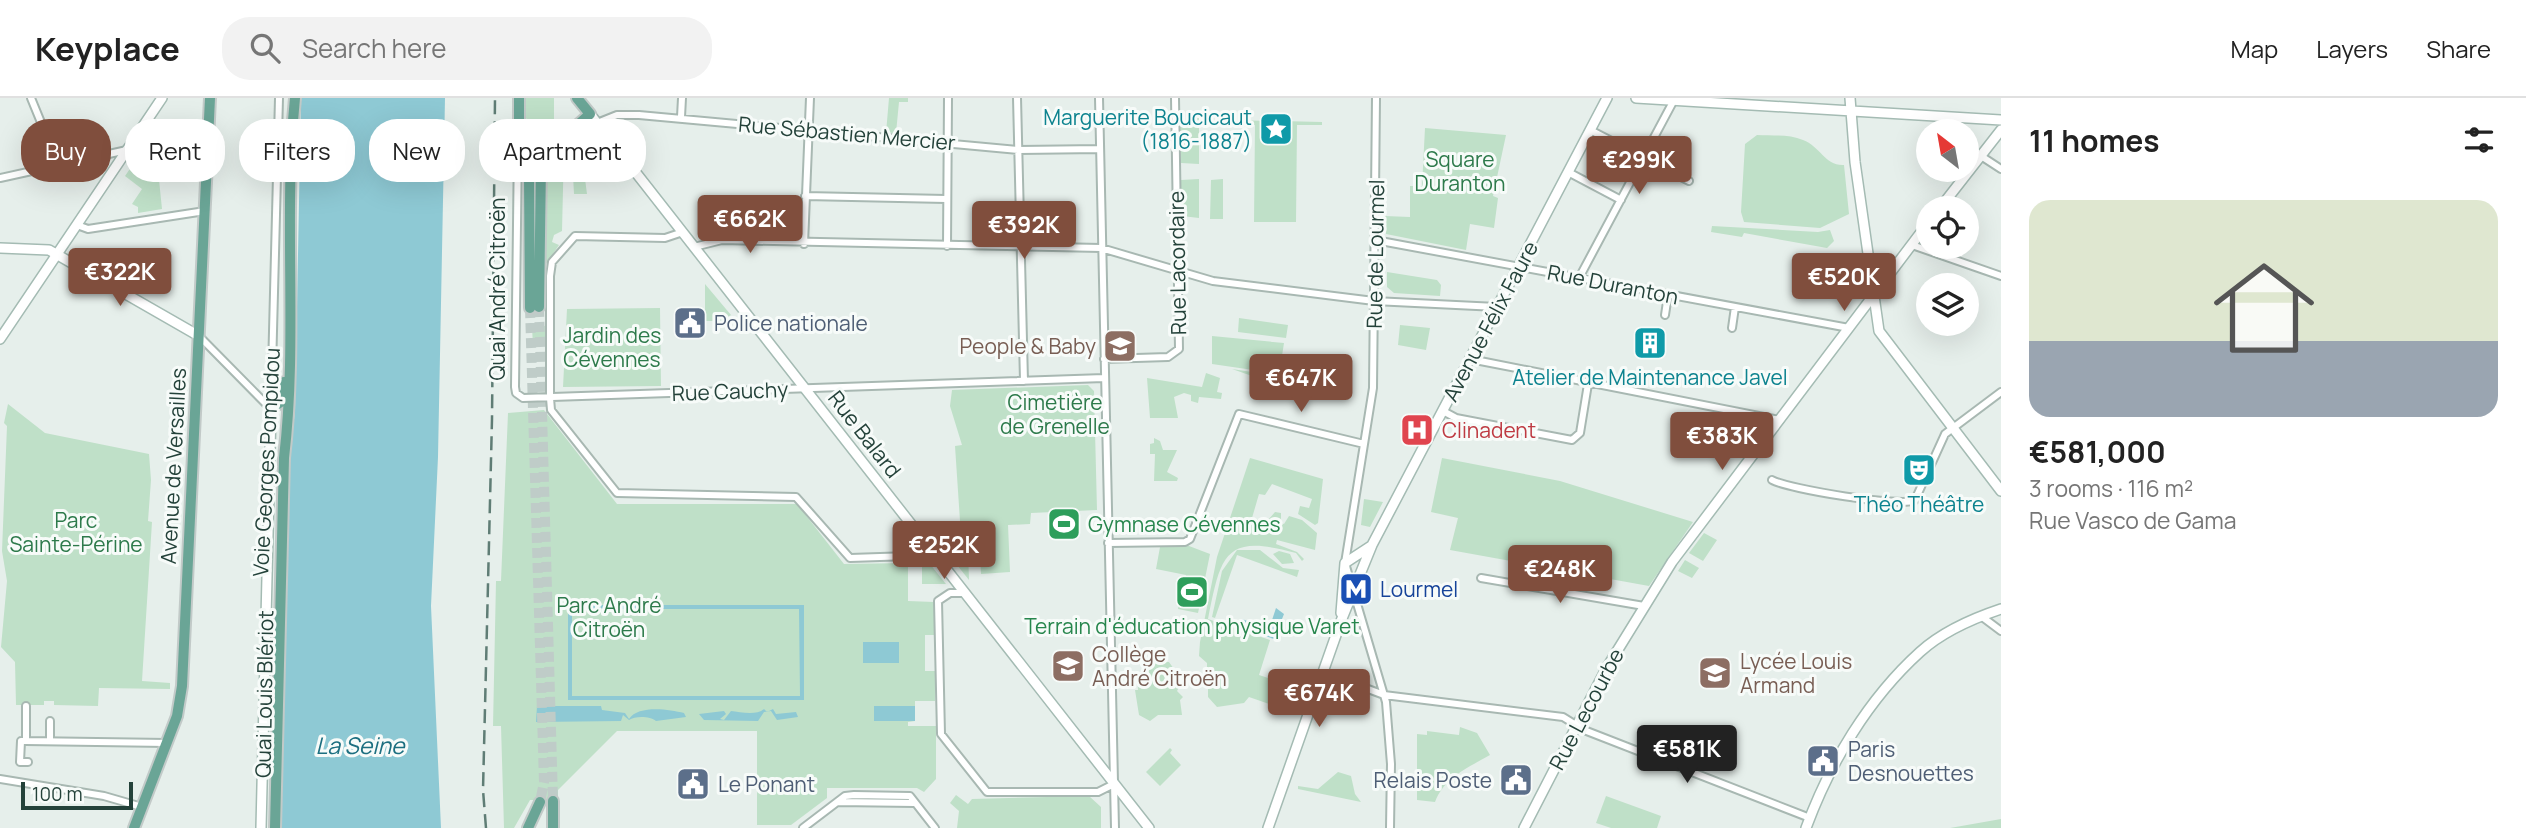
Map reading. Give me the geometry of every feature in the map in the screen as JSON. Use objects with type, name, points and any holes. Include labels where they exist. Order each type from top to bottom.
[{"type":"main road","name":"Avenue de Versailles","points":[[134,828],[177,716],[182,688],[210,98]]},
{"type":"main road","name":"Voie Georges Pompidou","points":[[275,828],[284,458],[291,357],[289,299],[295,98]]},
{"type":"main road","name":"Quai André Citroën","points":[[519,98],[519,119]]},
{"type":"main road","name":"Rue Balard","points":[[577,98],[593,118]]},
{"type":"main road","name":"Quai André Citroën","points":[[529,182],[534,308],[540,182]]},
{"type":"main road","points":[[271,409],[282,401],[289,299]]},
{"type":"main road","points":[[553,801],[553,828]]},
{"type":"main road","points":[[528,828],[540,802]]},
{"type":"street","points":[[31,98],[40,119]]},
{"type":"street","points":[[148,119],[162,98]]},
{"type":"street","name":"Quai Louis Blériot","points":[[261,828],[279,98]]},
{"type":"street","points":[[681,117],[682,98]]},
{"type":"street","points":[[804,244],[810,98]]},
{"type":"street","points":[[947,246],[948,98]]},
{"type":"street","points":[[1017,98],[1024,381]]},
{"type":"street","points":[[1099,98],[1115,828]]},
{"type":"street","name":"Rue Lacordaire","points":[[1104,359],[1168,357],[1177,353],[1175,98]]},
{"type":"street","name":"Rue de Lourmel","points":[[1376,98],[1373,388],[1345,564],[1384,695],[1391,764],[1390,828]]},
{"type":"street","name":"Avenue Félix Faure","points":[[1268,828],[1342,618],[1372,545],[1607,98]]},
{"type":"street","points":[[1636,98],[2001,120]]},
{"type":"street","points":[[1850,98],[1879,331],[1951,429],[2001,491]]},
{"type":"street","points":[[1579,278],[1674,100]]},
{"type":"street","name":"Rue Sébastien Mercier","points":[[593,118],[617,115],[681,117],[1019,150],[1100,149]]},
{"type":"street","name":"Rue Balard","points":[[593,118],[1149,828]]},
{"type":"street","points":[[1590,130],[1689,181]]},
{"type":"street","points":[[1949,196],[2001,130]]},
{"type":"street","points":[[0,178],[125,150]]},
{"type":"street","points":[[0,339],[125,153]]},
{"type":"street","points":[[1981,156],[2001,169]]},
{"type":"street","points":[[1568,172],[1621,200]]},
{"type":"street","name":"Quai André Citroën","points":[[518,182],[515,387],[516,393],[523,398]]},
{"type":"street","points":[[805,196],[946,199]]},
{"type":"street","points":[[76,225],[88,229],[205,211]]},
{"type":"street","points":[[682,232],[664,238],[575,236],[552,262],[551,410],[621,496],[796,497],[850,558],[910,556],[923,539]]},
{"type":"street","points":[[694,247],[722,240],[804,244],[1101,248],[1213,281],[1374,301],[1497,307]]},
{"type":"street","name":"Rue Duranton","points":[[1375,240],[1851,328]]},
{"type":"street","name":"Rue Lecourbe","points":[[1524,828],[1606,669],[1672,562],[1916,240]]},
{"type":"street","points":[[1912,245],[2001,276]]},
{"type":"street","points":[[0,248],[49,250],[199,336],[271,409]]},
{"type":"street","points":[[1814,286],[1871,281]]},
{"type":"street","points":[[1665,315],[1668,295]]},
{"type":"street","points":[[1732,328],[1735,307]]},
{"type":"street","points":[[1470,359],[1781,420]]},
{"type":"street","name":"Rue Cauchy","points":[[523,398],[1104,378]]},
{"type":"street","points":[[1443,411],[1456,418],[1572,440],[1580,433],[1588,384]]},
{"type":"street","points":[[1772,480],[1858,497],[1910,503],[1915,500],[1945,434],[2001,392]]},
{"type":"street","points":[[1108,543],[1185,542],[1189,539],[1239,414],[1364,444]]},
{"type":"street","name":"Avenue Félix Faure","points":[[1342,618],[1345,564],[1372,545]]},
{"type":"street","points":[[1345,564],[1352,565],[1359,575]]},
{"type":"street","points":[[1480,578],[1644,606]]},
{"type":"street","points":[[965,593],[950,593],[938,601],[943,738],[987,792],[1098,792],[1114,784]]},
{"type":"street","points":[[1323,672],[1384,695],[1563,717],[1577,726],[1808,823],[1824,783],[1863,718],[1921,651],[1981,616],[2001,608]]},
{"type":"street","points":[[1342,618],[1361,615]]},
{"type":"street","points":[[1981,616],[2001,631]]},
{"type":"street","points":[[26,706],[26,741]]},
{"type":"street","points":[[50,721],[50,741]]},
{"type":"street","points":[[28,762],[20,762],[21,741],[167,743]]},
{"type":"street","points":[[0,779],[104,796],[142,807]]},
{"type":"street","points":[[803,828],[837,802],[853,795],[894,795],[910,796],[935,828]]},
{"type":"green space","points":[[524,98],[554,98],[554,119],[524,118]]},
{"type":"green space","points":[[889,98],[908,98],[908,102],[899,102],[896,133],[886,133]]},
{"type":"green space","points":[[1191,118],[1199,118],[1199,164],[1181,163],[1180,124],[1191,124]]},
{"type":"green space","points":[[1230,120],[1322,122],[1322,125],[1297,125],[1296,222],[1254,222],[1255,125],[1230,124]]},
{"type":"green space","name":"Square Duranton","points":[[1425,128],[1506,135],[1493,196],[1498,198],[1494,228],[1470,224],[1466,250],[1386,234],[1385,216],[1410,217],[1410,186],[1422,186]]},
{"type":"green space","points":[[1757,135],[1798,138],[1809,143],[1832,162],[1844,165],[1849,214],[1820,228],[1744,222],[1741,212],[1745,144]]},
{"type":"green space","points":[[1199,179],[1199,218],[1182,216],[1181,195],[1186,194],[1181,194],[1181,180]]},
{"type":"green space","points":[[1223,179],[1223,219],[1210,219],[1211,180]]},
{"type":"green space","points":[[133,182],[159,182],[162,209],[138,213],[138,207],[132,204],[142,189]]},
{"type":"green space","points":[[547,182],[563,182],[562,231],[554,235],[552,242],[559,245],[546,264],[543,203]]},
{"type":"green space","points":[[573,182],[585,182],[587,194],[574,194]]},
{"type":"green space","points":[[1712,226],[1818,232],[1830,230],[1834,241],[1827,248],[1744,233],[1742,237],[1711,232]]},
{"type":"green space","points":[[1387,272],[1437,280],[1441,285],[1440,296],[1394,293],[1387,287]]},
{"type":"green space","points":[[705,284],[731,315],[722,321],[705,321]]},
{"type":"green space","name":"Jardin des Cévennes","points":[[660,308],[661,386],[563,387],[567,309]]},
{"type":"green space","points":[[1239,318],[1288,325],[1286,338],[1238,332]]},
{"type":"green space","points":[[1400,325],[1430,328],[1426,350],[1398,345]]},
{"type":"green space","points":[[545,326],[545,345],[533,346],[532,327]]},
{"type":"green space","points":[[1212,336],[1284,343],[1281,362],[1343,373],[1341,383],[1212,364]]},
{"type":"green space","points":[[1232,369],[1312,381],[1306,400],[1302,399],[1304,394]]},
{"type":"green space","points":[[1206,373],[1220,378],[1217,392],[1222,393],[1221,399],[1199,397],[1198,403],[1191,401],[1191,395],[1184,393],[1174,397],[1178,418],[1150,418],[1147,378],[1202,387]]},
{"type":"green space","name":"Cimetière de Grenelle","points":[[1088,385],[1094,391],[1097,510],[1031,513],[1030,524],[1008,525],[1010,572],[981,574],[979,536],[961,536],[955,446],[962,445],[950,406],[952,390]]},
{"type":"green space","name":"Parc Sainte-Périne","points":[[8,404],[45,433],[149,454],[151,480],[148,521],[152,522],[142,681],[170,683],[170,689],[99,688],[98,706],[54,705],[54,701],[44,701],[44,705],[16,705],[15,662],[1,647],[7,581],[2,551],[7,426],[4,423]]},
{"type":"green space","name":"Parc André Citroën","points":[[544,410],[617,504],[797,504],[844,564],[908,563],[908,601],[934,602],[935,635],[925,635],[925,671],[935,671],[935,701],[915,701],[915,721],[908,722],[908,726],[936,726],[936,779],[924,792],[917,788],[827,788],[827,798],[791,825],[757,825],[757,731],[617,731],[558,790],[558,800],[530,800],[514,828],[504,828],[501,726],[493,726],[496,581],[501,581],[508,413]]},
{"type":"green space","points":[[1154,438],[1160,441],[1163,450],[1177,450],[1167,472],[1178,478],[1177,481],[1154,481],[1155,454],[1150,454],[1150,444],[1154,443]]},
{"type":"green space","points":[[1250,458],[1323,479],[1318,523],[1315,525],[1298,514],[1300,506],[1309,508],[1312,499],[1272,484],[1265,495],[1259,494],[1252,518],[1267,521],[1275,512],[1281,513],[1281,523],[1284,524],[1289,516],[1302,520],[1317,533],[1315,550],[1277,540],[1276,544],[1297,552],[1304,559],[1302,561],[1296,553],[1254,546],[1240,548],[1230,555],[1223,565],[1208,619],[1270,640],[1259,675],[1283,683],[1275,706],[1249,697],[1244,703],[1217,707],[1208,697],[1211,680],[1207,676],[1207,663],[1199,656],[1200,642],[1217,557]]},
{"type":"green space","points":[[1442,458],[1560,481],[1693,522],[1649,586],[1450,550],[1458,518],[1431,512]]},
{"type":"green space","points":[[1364,499],[1383,502],[1370,527],[1361,525]]},
{"type":"green space","points":[[1704,533],[1717,540],[1703,561],[1689,553]]},
{"type":"green space","name":"Terrain d'éducation physique Varet","points":[[1189,546],[1210,554],[1198,613],[1178,609],[1186,575],[1156,569],[1160,547]]},
{"type":"green space","points":[[945,550],[968,550],[969,580]]},
{"type":"green space","points":[[1237,550],[1260,550],[1283,568],[1299,570],[1297,577],[1237,555],[1215,618],[1212,617],[1222,571]]},
{"type":"green space","points":[[1279,551],[1290,554],[1294,563],[1282,564],[1273,554]]},
{"type":"green space","points":[[922,554],[946,584],[922,584]]},
{"type":"green space","points":[[1685,560],[1699,568],[1692,578],[1678,571]]},
{"type":"green space","points":[[1169,662],[1176,672],[1178,670],[1185,676],[1177,691],[1183,697],[1180,700],[1182,715],[1158,715],[1150,721],[1139,715],[1135,690],[1138,690],[1137,677],[1149,673],[1149,664]]},
{"type":"green space","points":[[1460,727],[1477,733],[1490,755],[1450,780],[1435,802],[1417,800],[1417,734],[1427,735],[1427,731],[1459,735]]},
{"type":"green space","points":[[1170,748],[1170,753],[1181,765],[1160,786],[1146,772]]},
{"type":"green space","points":[[1338,772],[1351,776],[1355,794],[1361,802],[1298,789],[1298,786],[1318,789]]},
{"type":"green space","points":[[956,795],[968,804],[972,799],[1089,796],[1101,807],[1101,828],[957,828],[959,811],[950,803]]},
{"type":"green space","points":[[1606,796],[1661,816],[1657,828],[1611,828],[1596,823]]},
{"type":"green space","points":[[2001,819],[2001,828],[1950,828]]},
{"type":"water","name":"La Seine","points":[[301,98],[445,98],[445,119],[369,119],[369,182],[443,182],[438,457],[431,606],[441,828],[281,828],[289,463],[295,411],[299,182],[355,182],[355,119],[301,119]]},
{"type":"water","points":[[568,605],[804,605],[804,700],[568,700]],"holes":[[[572,609],[799,609],[800,696],[572,696]]]},
{"type":"water","points":[[1276,608],[1284,614],[1274,639],[1239,627],[1242,619],[1269,629]]},
{"type":"water","points":[[863,642],[899,642],[899,663],[863,663]]},
{"type":"water","points":[[537,706],[601,706],[602,710],[625,713],[629,719],[639,712],[654,709],[684,713],[686,717],[656,721],[642,717],[629,720],[623,715],[621,721],[536,722]]},
{"type":"water","points":[[874,706],[915,706],[915,721],[874,721]]},
{"type":"water","points":[[764,709],[767,712],[764,712],[758,721],[704,720],[699,714],[724,711],[726,714],[720,719],[724,720],[731,711],[752,713]]},
{"type":"water","points":[[773,709],[776,714],[796,712],[798,717],[777,720],[771,711],[768,711]]},
{"type":"tunnel","points":[[539,307],[553,801]]},
{"type":"tunnel","points":[[530,308],[544,782],[540,802]]},
{"type":"railway","points":[[486,828],[483,790],[492,419],[495,98]]},
{"type":"place","name":"Marguerite Boucicaut (1816-1887)","points":[[1276,129]]},
{"type":"place","name":"Police nationale","points":[[690,323]]},
{"type":"place","name":"Atelier de Maintenance Javel","points":[[1650,343]]},
{"type":"place","name":"People & Baby","points":[[1120,346]]},
{"type":"place","name":"Clinadent","points":[[1417,430]]},
{"type":"place","name":"Théo Théâtre","points":[[1919,470]]},
{"type":"place","name":"Gymnase Cévennes","points":[[1064,524]]},
{"type":"place","name":"Lourmel","points":[[1356,589]]},
{"type":"place","name":"Terrain d'éducation physique Varet","points":[[1192,592]]},
{"type":"place","name":"Collège André Citroën","points":[[1068,666]]},
{"type":"place","name":"Lycée Louis Armand","points":[[1715,673]]},
{"type":"place","name":"Paris Desnouettes","points":[[1823,761]]},
{"type":"place","name":"Relais Poste","points":[[1516,780]]},
{"type":"place","name":"Le Ponant","points":[[693,784]]}]
